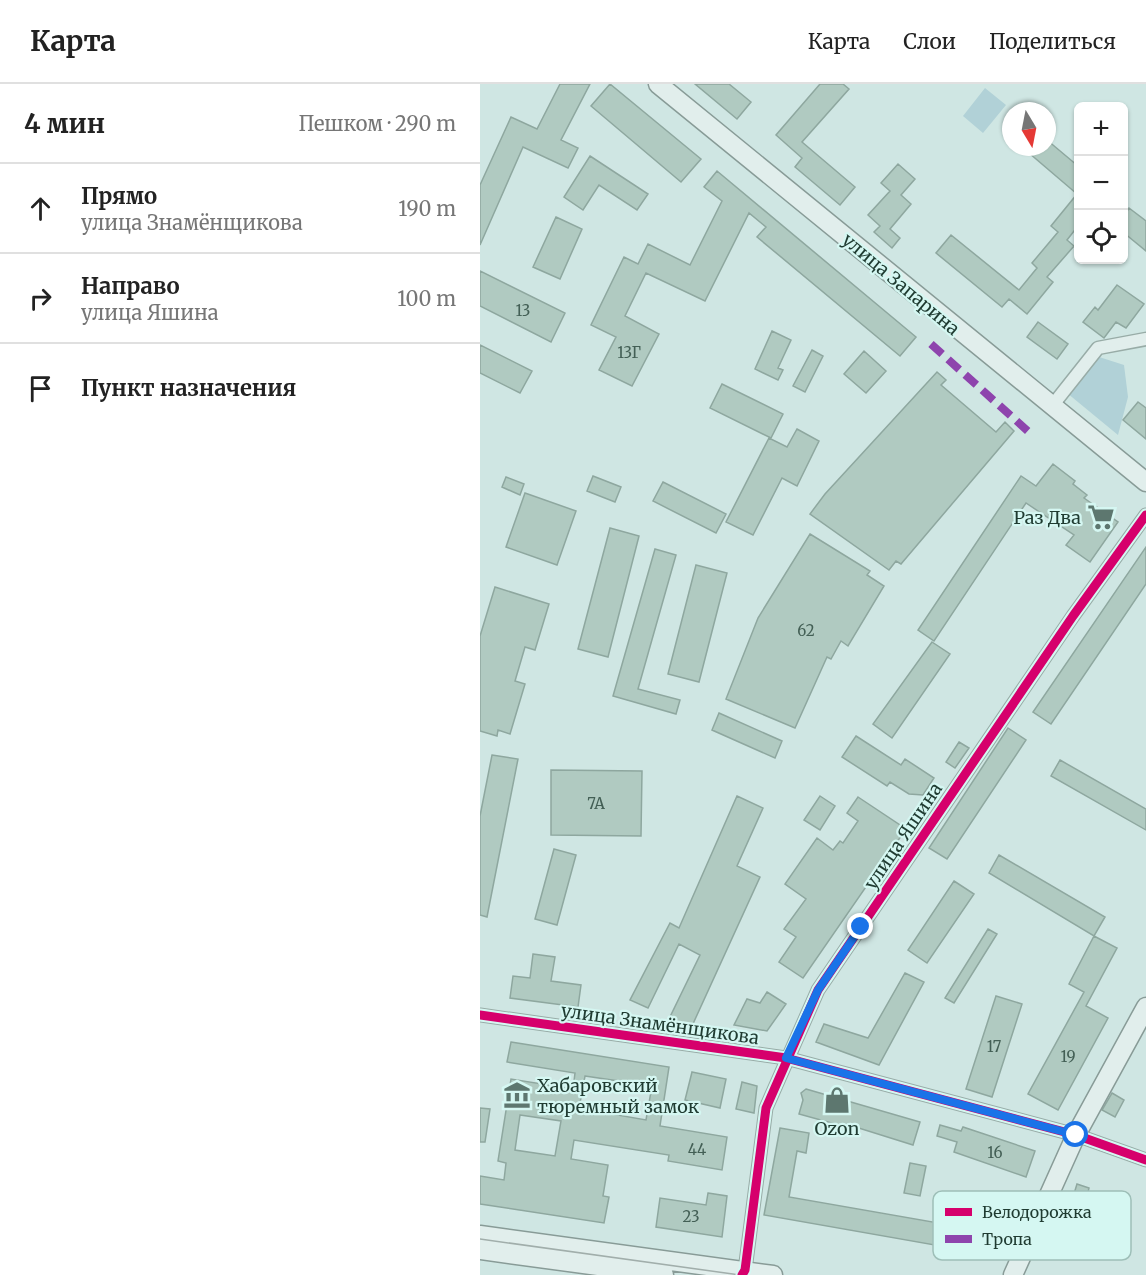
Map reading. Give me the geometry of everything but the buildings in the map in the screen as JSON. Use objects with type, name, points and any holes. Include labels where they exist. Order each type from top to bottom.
[{"type":"street","name":"улица Запарина","points":[[658,84],[1146,482]]},
{"type":"street","points":[[1052,406],[1098,348],[1146,339]]},
{"type":"street","name":"улица Яшина","points":[[743,1272],[766,1108],[786,1058],[818,990],[1066,626],[1146,515]]},
{"type":"street","points":[[1051,1191],[1076,1135],[1146,1006]]},
{"type":"street","name":"улица Знамёнщикова","points":[[480,1015],[786,1058],[1076,1135],[1146,1160]]},
{"type":"street","points":[[480,1235],[773,1275]]},
{"type":"street","points":[[480,1250],[664,1275]]},
{"type":"street","points":[[1013,1275],[1020,1260]]},
{"type":"shaded area","points":[[985,88],[1002,102],[1002,110],[983,133],[963,116]]},
{"type":"shaded area","points":[[1096,356],[1124,365],[1128,397],[1118,435],[1067,393]]},
{"type":"tram line","points":[[480,1239],[740,1275]]},
{"type":"marked path","points":[[931,344],[1030,433]]},
{"type":"cycle path","points":[[742,1275],[745,1270],[766,1108],[818,990],[1073,616],[1146,515]]},
{"type":"cycle path","points":[[480,1015],[786,1058],[1076,1135],[1146,1160]]},
{"type":"place","name":"Раз Два","points":[[1101,517]]},
{"type":"place","name":"Хабаровский тюремный замок","points":[[517,1095]]},
{"type":"place","name":"Ozon","points":[[837,1100]]},
{"type":"route","points":[[861,927],[818,990],[786,1058],[1076,1135]]}]
